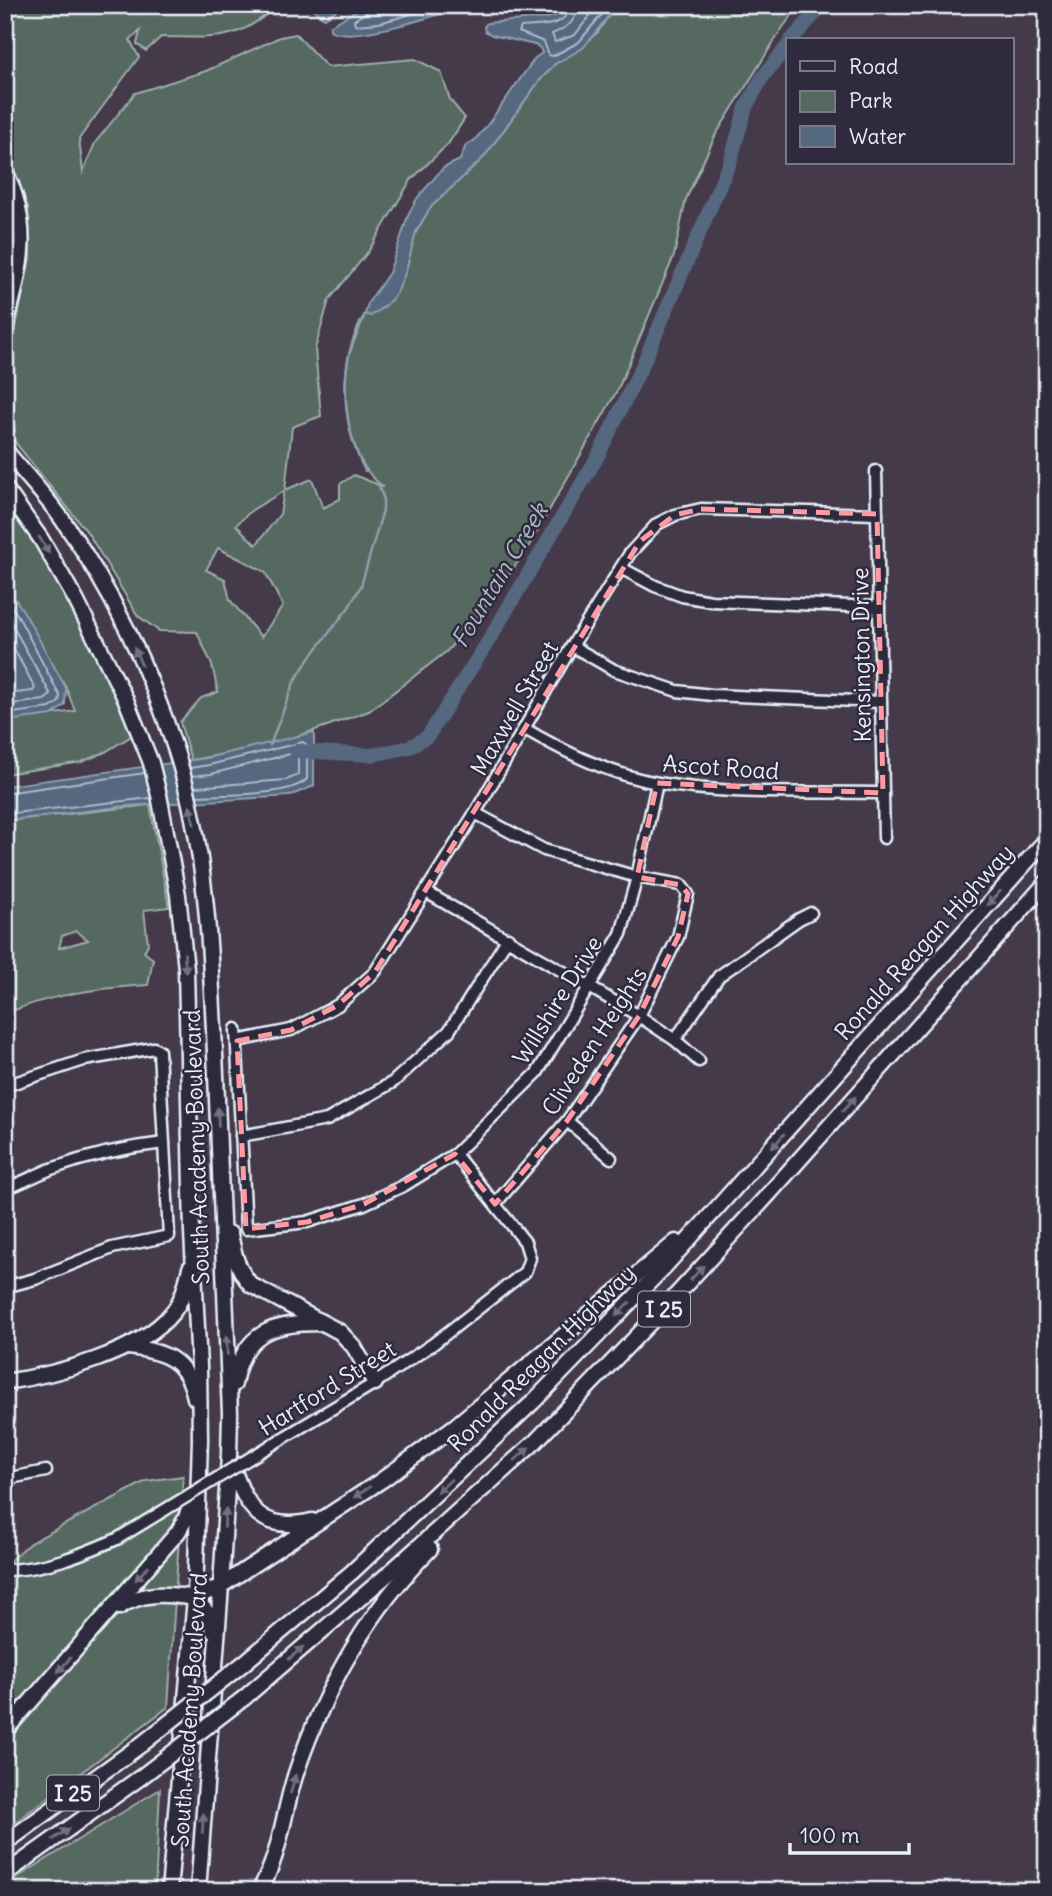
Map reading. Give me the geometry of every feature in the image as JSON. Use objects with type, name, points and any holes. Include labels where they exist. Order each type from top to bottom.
[{"type":"highway","points":[[5,171],[22,221],[22,243],[18,277],[5,329]]},
{"type":"highway","name":"South Academy Boulevard","points":[[5,450],[62,519],[114,606],[138,656],[164,720],[184,783],[203,882],[211,969],[230,1413],[221,1586],[198,1891]]},
{"type":"highway","name":"South Academy Boulevard","points":[[7,490],[41,539],[76,600],[112,670],[140,734],[159,795],[178,895],[186,969],[192,1232],[200,1366],[200,1440],[195,1598],[169,1891]]},
{"type":"highway","name":"Ronald Reagan Highway","points":[[5,1843],[142,1744],[244,1662],[352,1572],[510,1426],[666,1265],[1047,839]]},
{"type":"highway","name":"I 25","points":[[5,1874],[141,1777],[244,1698],[387,1575],[535,1442],[677,1294],[1047,883]]},
{"type":"highway","points":[[221,1188],[235,1259],[242,1274],[251,1285],[267,1295],[340,1332],[354,1347],[375,1383]]},
{"type":"highway","points":[[108,1613],[130,1599],[150,1594],[164,1593],[195,1598],[221,1586],[382,1480],[454,1427],[702,1223]]},
{"type":"highway","points":[[5,1382],[40,1377],[128,1347],[153,1331],[172,1313],[184,1292],[190,1267],[192,1232]]},
{"type":"highway","points":[[230,1413],[241,1357],[256,1338],[279,1325],[326,1323]]},
{"type":"highway","points":[[128,1347],[156,1350],[183,1368],[193,1389],[200,1440]]},
{"type":"highway","points":[[229,1455],[241,1492],[249,1506],[262,1517],[295,1525],[320,1519]]},
{"type":"highway","points":[[5,1731],[178,1532],[186,1518],[198,1473]]},
{"type":"highway","points":[[270,1891],[295,1776],[322,1705],[344,1662],[387,1597],[492,1481]]},
{"type":"highway","points":[[195,1598],[209,1615],[216,1638]]},
{"type":"highway","points":[[260,1891],[277,1850]]},
{"type":"street","name":"Kensington Drive","points":[[876,471],[884,838]]},
{"type":"street","name":"Maxwell Street","points":[[237,1041],[291,1031],[338,1005],[375,972],[475,813],[572,646],[621,568],[640,541],[657,524],[688,511],[701,509],[877,514]]},
{"type":"street","points":[[621,568],[655,586],[682,596],[711,601],[879,607]]},
{"type":"street","points":[[572,646],[614,670],[677,691],[712,695],[881,702]]},
{"type":"street","name":"Ascot Road","points":[[525,729],[558,748],[612,771],[657,783],[708,789],[883,793]]},
{"type":"street","name":"Willshire Drive","points":[[241,1136],[246,1229],[307,1222],[364,1204],[403,1186],[455,1154],[537,1073],[621,934],[638,877],[657,783]]},
{"type":"street","points":[[475,813],[544,850],[638,877]]},
{"type":"street","name":"Cliveden Heights","points":[[495,1204],[567,1121],[639,1016],[678,937],[688,894],[681,885],[638,877]]},
{"type":"street","points":[[426,891],[639,1016],[699,1061]]},
{"type":"street","points":[[674,1040],[719,976],[811,913]]},
{"type":"street","points":[[236,1029],[241,1136],[327,1119],[393,1082],[449,1031],[508,938]]},
{"type":"street","points":[[5,1087],[84,1060],[154,1048],[159,1051],[169,1236],[112,1248],[35,1279],[5,1287]]},
{"type":"street","points":[[567,1121],[611,1158]]},
{"type":"street","points":[[5,1189],[51,1169],[100,1154],[132,1146],[164,1143]]},
{"type":"street","name":"Hartford Street","points":[[5,1570],[21,1570],[73,1557],[117,1539],[375,1383],[433,1344],[525,1272],[530,1258],[525,1242],[455,1154]]},
{"type":"street","points":[[5,1479],[46,1471]]},
{"type":"highlighted area","points":[[701,509],[877,514],[883,793],[657,783],[637,877],[681,885],[688,894],[678,937],[639,1016],[567,1121],[495,1204],[455,1154],[364,1204],[307,1222],[246,1229],[237,1041],[291,1030],[338,1005],[375,972],[640,541],[675,515]]},
{"type":"green space","points":[[5,5],[277,5],[263,18],[236,32],[210,37],[161,37],[146,51],[137,44],[140,31],[130,40],[139,57],[79,139],[83,172],[95,143],[135,93],[206,71],[280,37],[296,34],[327,67],[415,59],[441,72],[450,100],[465,118],[448,144],[411,180],[368,252],[329,300],[315,349],[321,416],[292,427],[285,490],[312,479],[323,508],[340,499],[340,484],[354,475],[384,487],[362,462],[354,445],[346,408],[349,355],[365,314],[372,315],[387,304],[416,232],[430,208],[484,157],[540,80],[555,64],[598,32],[607,18],[621,5],[800,5],[783,27],[715,136],[686,199],[674,256],[618,389],[526,551],[480,614],[447,651],[369,711],[270,746],[191,760],[180,722],[201,698],[218,692],[212,665],[197,632],[159,631],[138,616],[88,533],[10,436],[15,430],[5,404],[5,380],[30,258],[28,207],[5,156]],"holes":[[[284,491],[280,514],[256,545],[236,525],[252,510]],[[218,548],[265,572],[283,606],[261,637],[230,600],[225,579],[206,570]]]},
{"type":"green space","points":[[5,505],[63,586],[108,673],[133,735],[82,762],[5,774],[5,721],[75,711],[66,688],[5,584]]},
{"type":"green space","points":[[150,805],[169,907],[144,910],[148,944],[144,952],[153,959],[148,985],[75,993],[40,1001],[5,1014],[5,821]],"holes":[[[76,931],[88,940],[59,948],[62,936]]]},
{"type":"green space","points":[[183,1476],[168,1707],[5,1830],[5,1565],[30,1543],[146,1481]]},
{"type":"green space","points":[[160,1789],[155,1891],[5,1891],[5,1885]]},
{"type":"water","points":[[310,5],[343,5],[325,18]]},
{"type":"water","points":[[365,5],[467,5],[376,31],[341,33],[330,30],[330,26]]},
{"type":"water","points":[[563,5],[622,5],[607,18],[583,48],[555,64],[540,80],[484,157],[430,208],[416,232],[397,293],[371,316],[365,314],[368,303],[389,273],[409,213],[418,197],[443,168],[460,160],[466,145],[474,141],[486,127],[535,58],[542,53],[535,45],[492,35],[485,31],[484,27],[487,23],[547,18],[557,15]]},
{"type":"water","points":[[5,584],[24,612],[66,688],[65,705],[52,715],[5,721]]},
{"type":"water","points":[[314,732],[314,786],[289,796],[126,806],[5,821],[5,786],[207,758]]},
{"type":"waterway","name":"Fountain Creek","points":[[793,38],[823,5]]},
{"type":"waterway","name":"Fountain Creek","points":[[296,751],[372,755],[410,747],[428,736],[489,640],[598,456],[643,364],[730,162],[746,107],[762,78],[786,48]]},
{"type":"waterway","points":[[365,314],[356,332],[346,372],[347,413],[351,433],[365,471]]},
{"type":"waterway","points":[[270,745],[294,682],[349,607],[361,586],[383,510],[383,497],[378,483]]}]
